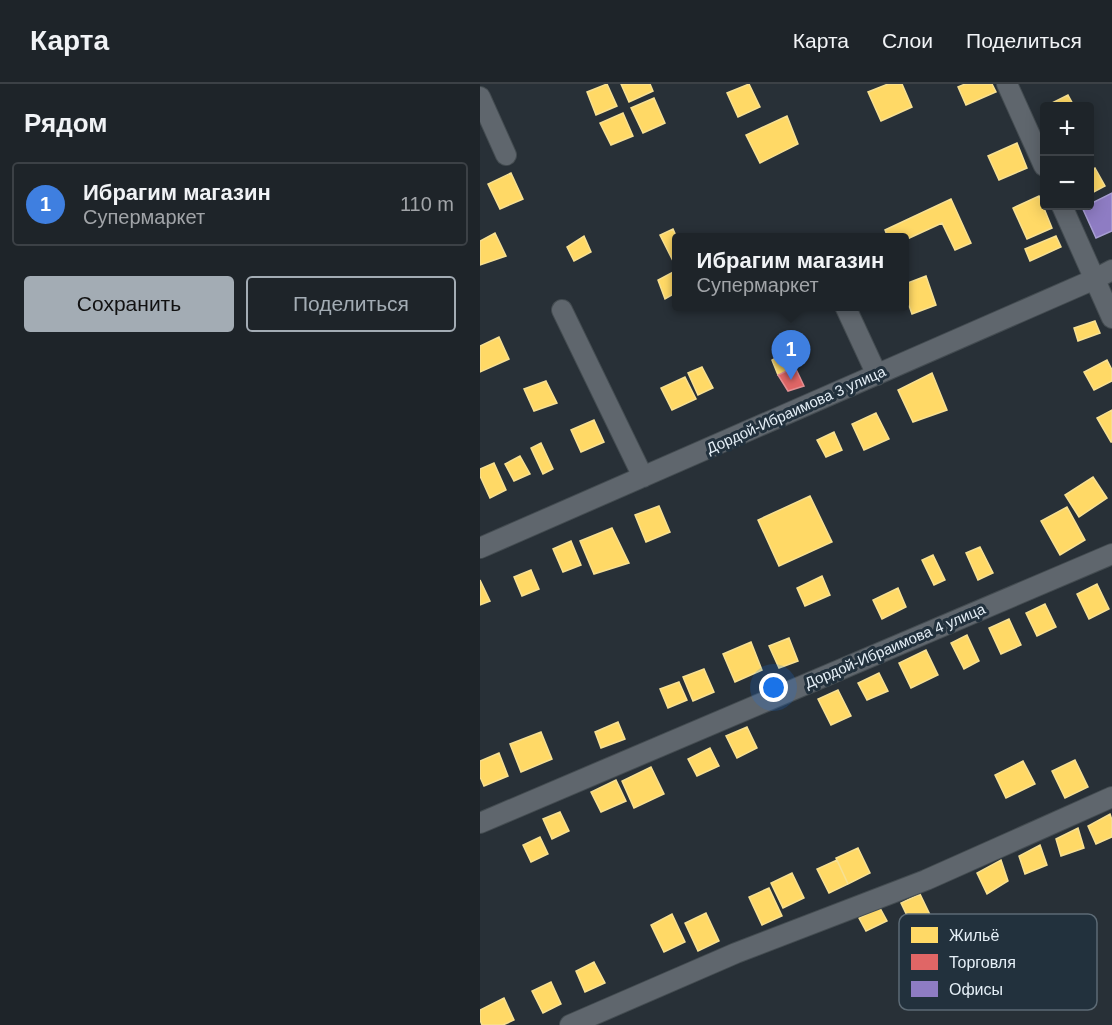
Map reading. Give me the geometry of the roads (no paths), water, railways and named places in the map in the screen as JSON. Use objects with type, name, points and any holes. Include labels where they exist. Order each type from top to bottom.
[{"type":"street","points":[[1007,84],[1040,157]]},
{"type":"street","points":[[480,97],[506,154]]},
{"type":"street","points":[[1064,210],[1104,275],[1112,318]]},
{"type":"street","name":"Дордой-Ибраимова 3 улица","points":[[480,548],[1104,275]]},
{"type":"street","points":[[562,310],[643,477]]},
{"type":"street","points":[[847,311],[877,375]]},
{"type":"street","name":"Дордой-Ибраимова 4 улица","points":[[480,823],[1112,554]]},
{"type":"street","points":[[570,1025],[736,953],[926,880],[1112,797]]},
{"type":"place","name":"Ибрагим магазин","points":[[791,380]]}]
